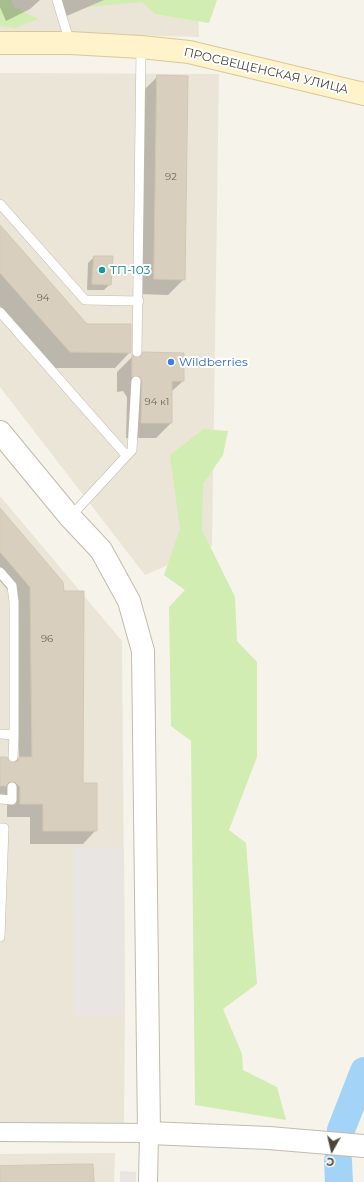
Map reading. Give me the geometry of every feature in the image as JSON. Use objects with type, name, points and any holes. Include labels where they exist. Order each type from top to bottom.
[{"type":"main road","name":"ПРОСВЕЩЕНСКАЯ УЛИЦА","points":[[0,43],[70,43],[141,47],[189,52],[364,94]]},
{"type":"street","points":[[0,432],[70,517],[101,550],[129,601],[144,651],[149,1133],[148,1182]]},
{"type":"street","points":[[0,1132],[149,1133],[269,1138],[364,1146]]},
{"type":"lane","points":[[57,0],[70,43]]},
{"type":"lane","points":[[137,352],[139,301],[141,47]]},
{"type":"lane","points":[[0,204],[85,300],[139,301]]},
{"type":"lane","points":[[0,312],[126,456]]},
{"type":"lane","points":[[70,517],[132,450],[136,381]]},
{"type":"lane","points":[[0,572],[12,586],[14,602],[13,756]]},
{"type":"lane","points":[[0,734],[14,734]]},
{"type":"lane","points":[[0,800],[12,800],[12,786]]},
{"type":"lane","points":[[0,828],[4,828],[0,937]]},
{"type":"shaded area","points":[[0,0],[198,0],[199,37],[0,31]]},
{"type":"shaded area","points":[[0,73],[219,74],[212,546],[145,575],[0,387]]},
{"type":"shaded area","points":[[0,496],[122,641],[125,1016],[124,1123],[0,1124]]},
{"type":"shaded area","points":[[124,847],[125,1016],[75,1017],[74,848]]},
{"type":"shaded area","points":[[115,1153],[114,1182],[0,1182],[0,1154]]},
{"type":"shaded area","points":[[120,1171],[136,1172],[136,1182],[120,1182]]},
{"type":"green space","points":[[0,0],[11,0],[14,7],[38,19],[16,28],[0,26]]},
{"type":"green space","points":[[104,0],[217,0],[209,23],[155,14],[142,2],[88,7]]},
{"type":"green space","points":[[204,429],[228,431],[223,455],[203,484],[202,530],[235,597],[237,641],[257,662],[257,757],[229,830],[246,843],[257,984],[223,1009],[242,1054],[243,1070],[277,1087],[286,1120],[195,1105],[191,741],[171,726],[169,607],[185,590],[164,575],[180,529],[170,455]]},
{"type":"building","points":[[157,75],[188,76],[185,280],[154,279]]},
{"type":"building","points":[[0,225],[87,324],[131,324],[131,353],[70,352],[0,273]]},
{"type":"building","name":"ТП-103","points":[[94,256],[113,256],[111,285],[92,284]]},
{"type":"building","points":[[143,352],[184,353],[184,381],[172,381],[172,423],[141,423],[142,381],[139,376],[132,377],[132,355],[140,357]]},
{"type":"building","points":[[0,508],[63,582],[64,591],[84,591],[83,783],[97,783],[97,831],[43,831],[43,804],[20,804],[20,787],[15,782],[9,782],[6,786],[0,786],[0,757],[7,757],[9,762],[13,763],[18,761],[19,757],[32,757],[30,587],[0,552]]},
{"type":"building","points":[[93,1164],[94,1182],[0,1182],[0,1166]]},
{"type":"waterway","points":[[341,1130],[364,1071]]},
{"type":"waterway","points":[[338,1161],[339,1182]]},
{"type":"place","name":"ТП-103","points":[[102,270]]},
{"type":"place","name":"Wildberries","points":[[171,362]]}]
